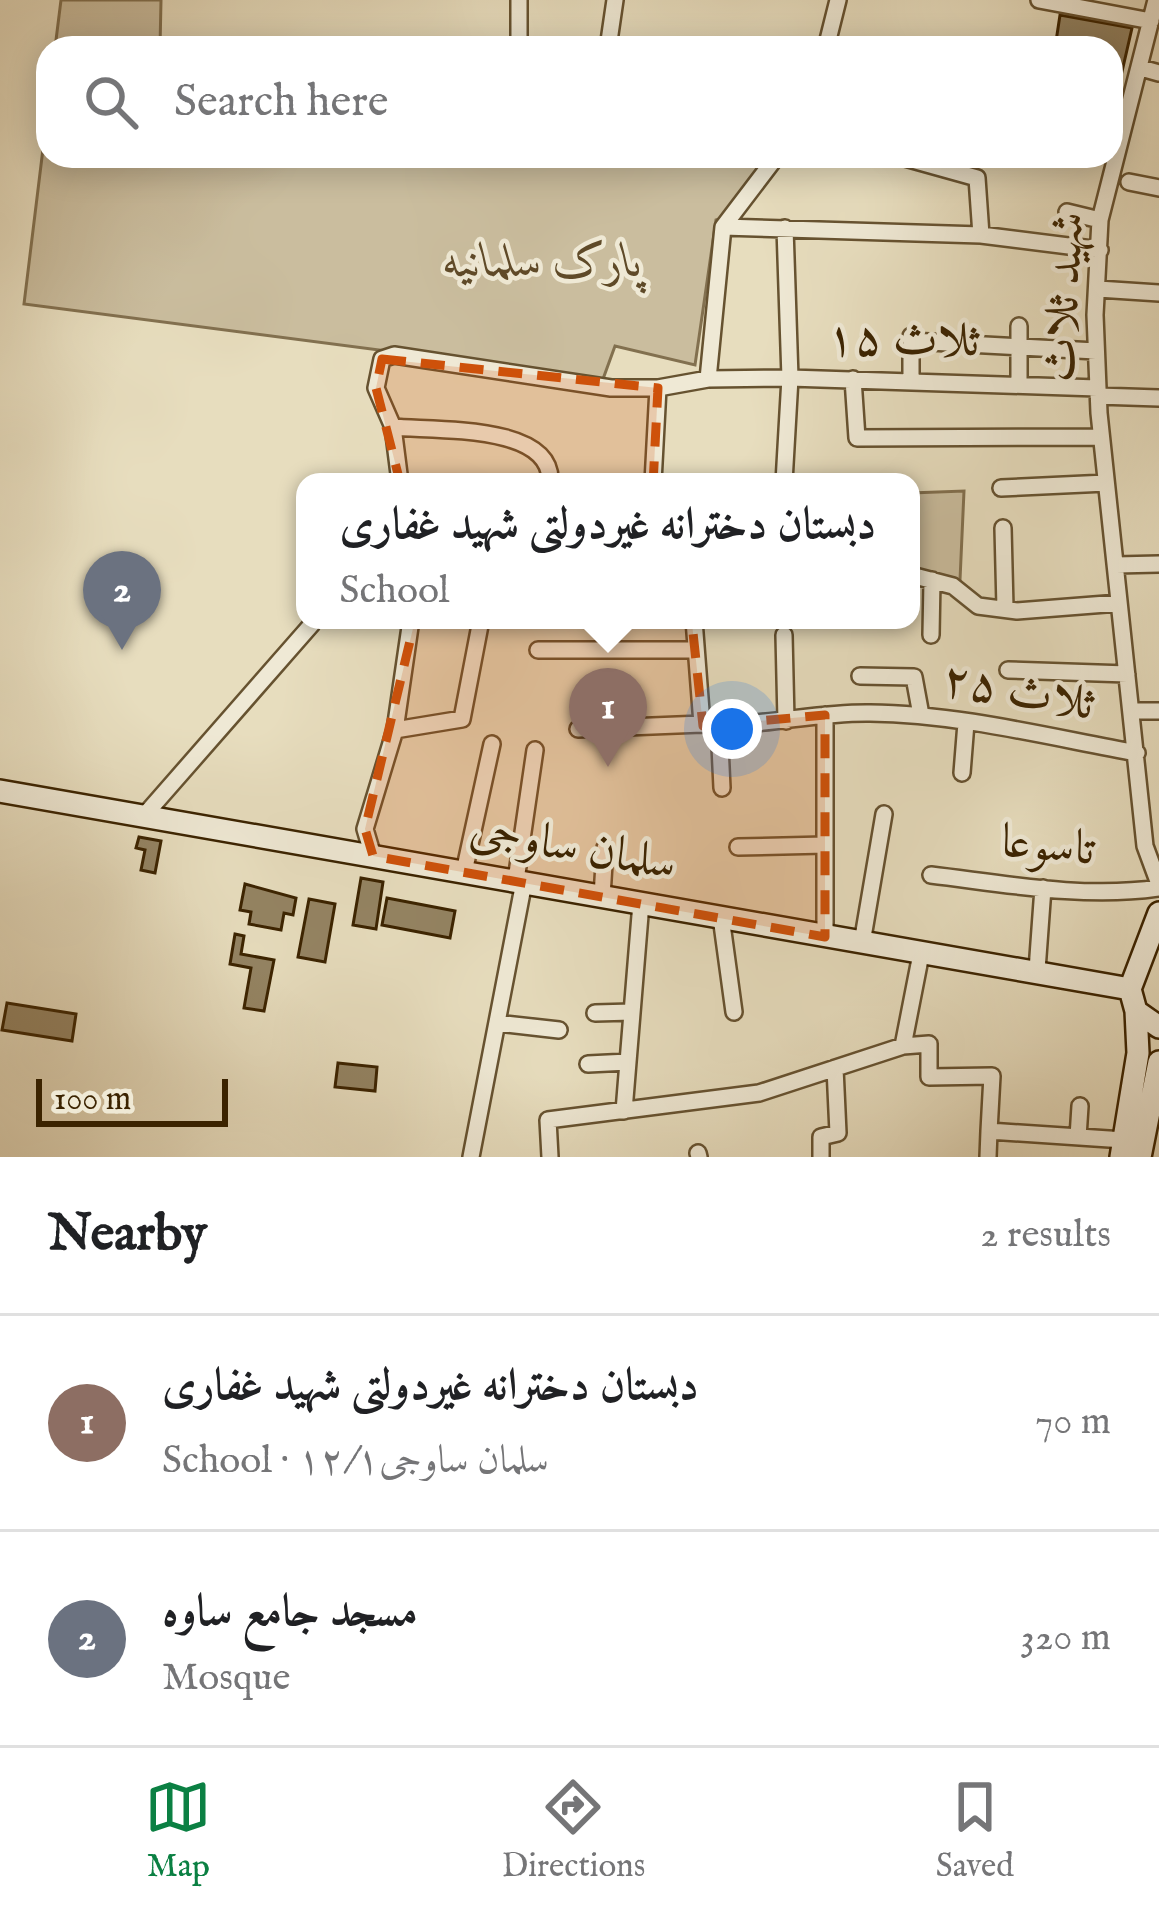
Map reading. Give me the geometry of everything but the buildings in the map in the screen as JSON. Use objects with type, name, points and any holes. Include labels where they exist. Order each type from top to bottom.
[{"type":"street","points":[[519,0],[519,36]]},
{"type":"street","points":[[610,36],[614,0]]},
{"type":"street","points":[[829,36],[838,0]]},
{"type":"street","points":[[1039,0],[1151,21]]},
{"type":"street","name":"شهید ثلاث","points":[[1123,151],[1150,70],[1156,0]]},
{"type":"street","points":[[708,379],[723,227],[768,168]]},
{"type":"street","points":[[941,168],[977,178],[981,235]]},
{"type":"street","name":"شهید ثلاث","points":[[1117,168],[1100,220],[1098,392],[1144,846],[1159,886]]},
{"type":"street","points":[[1129,182],[1159,188]]},
{"type":"street","points":[[1067,212],[1100,220]]},
{"type":"street","points":[[723,227],[981,235],[1100,250]]},
{"type":"street","points":[[785,228],[790,378],[785,473]]},
{"type":"street","points":[[1098,289],[1159,293]]},
{"type":"street","points":[[1019,326],[1019,382]]},
{"type":"street","points":[[911,379],[911,339],[1096,351]]},
{"type":"street","name":"ثلاث ۱۵","points":[[393,427],[376,388],[382,359],[394,355],[610,388],[658,388],[708,379],[911,379],[1019,382],[1159,398]]},
{"type":"street","points":[[853,379],[856,439],[1101,436]]},
{"type":"street","points":[[653,473],[658,388]]},
{"type":"street","points":[[399,473],[393,427],[520,440],[543,451],[551,473]]},
{"type":"street","points":[[1001,488],[1106,483]]},
{"type":"street","points":[[1003,528],[1005,608]]},
{"type":"street","points":[[1116,565],[1159,564]]},
{"type":"street","points":[[920,577],[953,586],[978,605],[1119,602]]},
{"type":"street","points":[[931,635],[932,580]]},
{"type":"street","points":[[143,817],[308,629]]},
{"type":"street","points":[[373,856],[365,829],[395,730],[410,629]]},
{"type":"street","points":[[395,730],[462,719],[479,629]]},
{"type":"street","points":[[694,629],[722,788]]},
{"type":"street","points":[[784,635],[786,721]]},
{"type":"street","points":[[538,650],[695,650]]},
{"type":"street","points":[[1008,670],[1127,674]]},
{"type":"street","points":[[860,676],[914,677],[921,715]]},
{"type":"street","points":[[1132,711],[1159,710]]},
{"type":"street","name":"ثلاث ۲۵","points":[[578,729],[921,715],[1137,752]]},
{"type":"street","points":[[825,716],[825,938]]},
{"type":"street","points":[[962,773],[966,723]]},
{"type":"street","points":[[464,872],[492,744]]},
{"type":"street","points":[[471,1157],[519,881],[535,750]]},
{"type":"street","name":"سلمان ساوجی","points":[[0,791],[825,938],[1037,970],[1133,1000]]},
{"type":"street","points":[[862,943],[884,814]]},
{"type":"street","points":[[738,847],[825,839]]},
{"type":"street","points":[[602,896],[605,848]]},
{"type":"street","name":"تاسوعا","points":[[931,874],[1043,888],[1127,892],[1159,886]]},
{"type":"street","points":[[1037,970],[1043,888]]},
{"type":"street","points":[[624,1111],[641,903]]},
{"type":"street","points":[[1137,1148],[1133,1000],[1159,913]]},
{"type":"street","points":[[721,917],[734,1012]]},
{"type":"street","points":[[903,1046],[922,954]]},
{"type":"street","points":[[1133,1000],[1159,1027]]},
{"type":"street","points":[[595,1013],[632,1012]]},
{"type":"street","points":[[496,1023],[560,1030]]},
{"type":"street","points":[[550,1157],[548,1120],[759,1093],[903,1046],[929,1044],[929,1078],[992,1076],[988,1157]]},
{"type":"street","points":[[588,1064],[628,1062]]},
{"type":"street","points":[[1137,1148],[1159,1062]]},
{"type":"street","points":[[821,1157],[821,1137],[838,1133],[836,1068]]},
{"type":"street","points":[[1078,1137],[1080,1106]]},
{"type":"street","points":[[989,1131],[1078,1137],[1137,1148]]},
{"type":"highlighted area","points":[[382,359],[658,388],[649,562],[688,586],[703,726],[825,715],[825,937],[373,856],[365,829],[437,528],[400,482],[376,388]]},
{"type":"green space","points":[[61,0],[161,0],[160,36],[56,36]]},
{"type":"green space","name":"پارک سلمانیه","points":[[41,168],[767,168],[733,215],[716,220],[695,365],[615,346],[603,379],[24,304]]},
{"type":"green space","points":[[964,491],[960,580],[920,572],[920,493]]},
{"type":"place","name":"مسجد جامع ساوه","points":[[122,650]]},
{"type":"place","name":"دبستان دخترانه غیردولتی شهید غفاری","points":[[608,767]]}]
